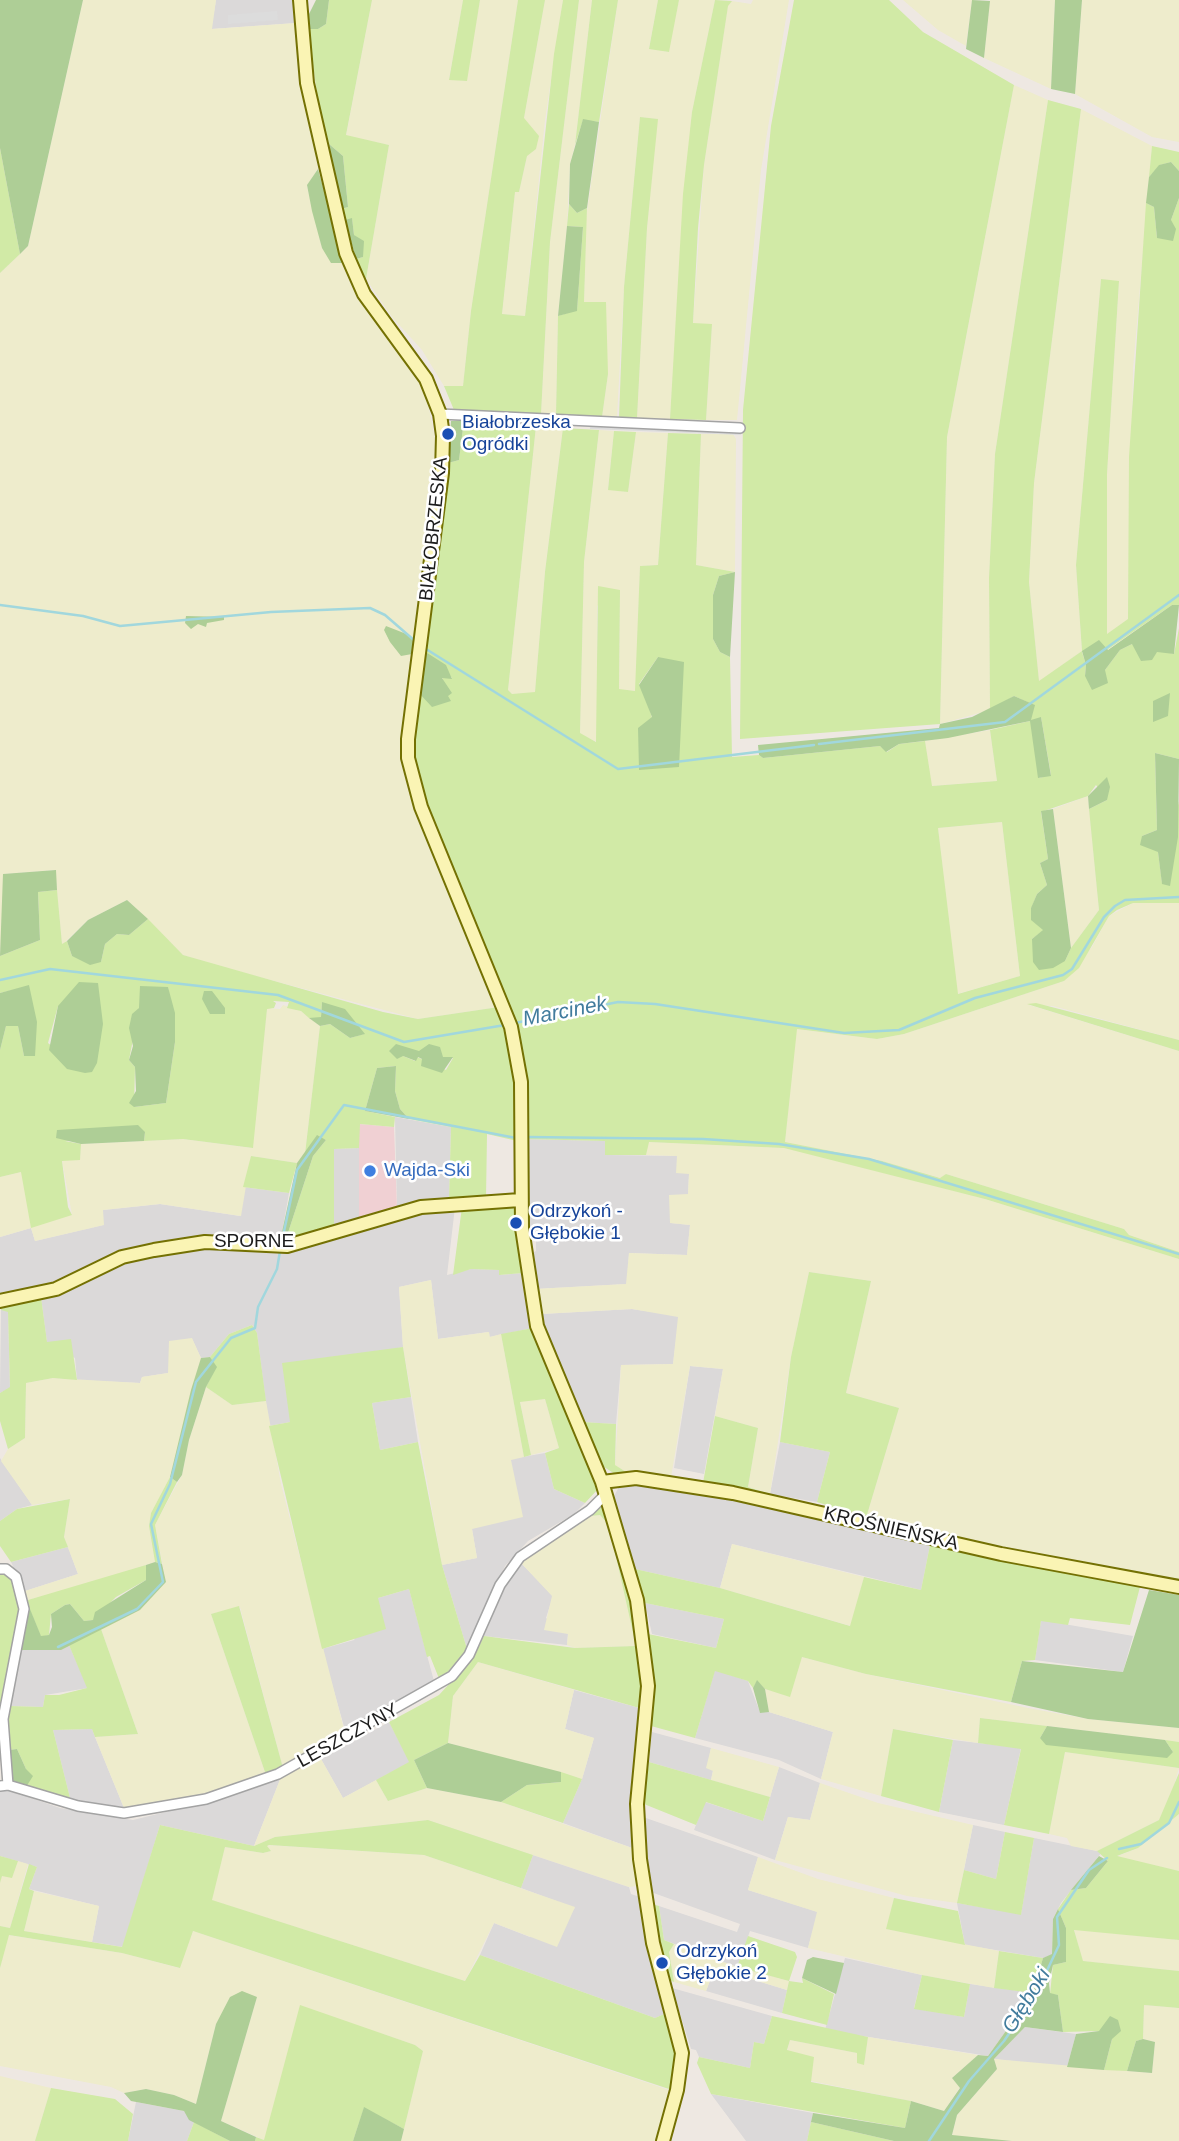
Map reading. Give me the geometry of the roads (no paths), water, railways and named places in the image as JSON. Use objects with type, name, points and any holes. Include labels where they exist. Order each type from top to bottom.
[{"type":"street","name":"BIAŁOBRZESKA","points":[[300,0],[311,104],[346,253],[364,294],[426,379],[440,414],[443,436],[442,473],[408,739],[408,758],[421,807],[510,1023],[521,1082],[517,1200],[537,1326],[604,1488],[637,1600],[647,1659],[647,1704],[637,1804],[639,1847],[653,1942],[682,2053],[677,2090],[663,2141]]},
{"type":"street","points":[[440,414],[740,428]]},
{"type":"street","name":"SPORNE","points":[[0,1301],[56,1289],[122,1257],[154,1250],[205,1242],[281,1246],[421,1207],[517,1200]]},
{"type":"street","name":"KROŚNIEŃSKA","points":[[604,1488],[636,1478],[733,1493],[1001,1554],[1179,1587]]},
{"type":"street","name":"LESZCZYNY","points":[[4,1785],[78,1806],[124,1813],[206,1799],[278,1774],[452,1676],[470,1654],[500,1585],[520,1557],[582,1516],[604,1488]]},
{"type":"street","points":[[0,1569],[6,1569],[16,1577],[24,1609],[3,1719],[4,1785]]},
{"type":"waterway","points":[[819,744],[1005,722],[1179,595]]},
{"type":"waterway","points":[[0,605],[83,616],[120,626],[271,612],[370,608],[385,615],[415,641]]},
{"type":"waterway","points":[[426,649],[618,769],[814,745]]},
{"type":"waterway","name":"Marcinek","points":[[515,1023],[618,1002],[655,1004],[844,1033],[899,1030],[975,998],[1063,975],[1072,969],[1104,917],[1115,906],[1125,900],[1179,897]]},
{"type":"waterway","name":"Marcinek","points":[[0,980],[50,969],[278,995],[404,1042],[505,1025]]},
{"type":"waterway","points":[[282,1241],[297,1170],[344,1105],[516,1138]]},
{"type":"waterway","points":[[526,1137],[703,1139],[779,1144],[869,1159],[1179,1254]]},
{"type":"waterway","points":[[58,1647],[137,1609],[163,1582],[151,1524],[170,1484],[196,1382],[231,1338],[255,1328],[258,1307],[277,1269],[280,1251]]},
{"type":"waterway","name":"Głęboki","points":[[1119,1849],[1141,1844],[1169,1823],[1179,1802]]},
{"type":"waterway","name":"Głęboki","points":[[929,2141],[969,2081],[1004,2041],[1036,1994],[1059,1945],[1057,1917],[1089,1870],[1107,1858]]},
{"type":"place","name":"Białobrzeska Ogródki","points":[[448,434]]},
{"type":"place","name":"Wajda-Ski","points":[[370,1171]]},
{"type":"place","name":"Odrzykoń - Głębokie 1","points":[[516,1223]]},
{"type":"place","name":"Odrzykoń Głębokie 2","points":[[662,1963]]}]
